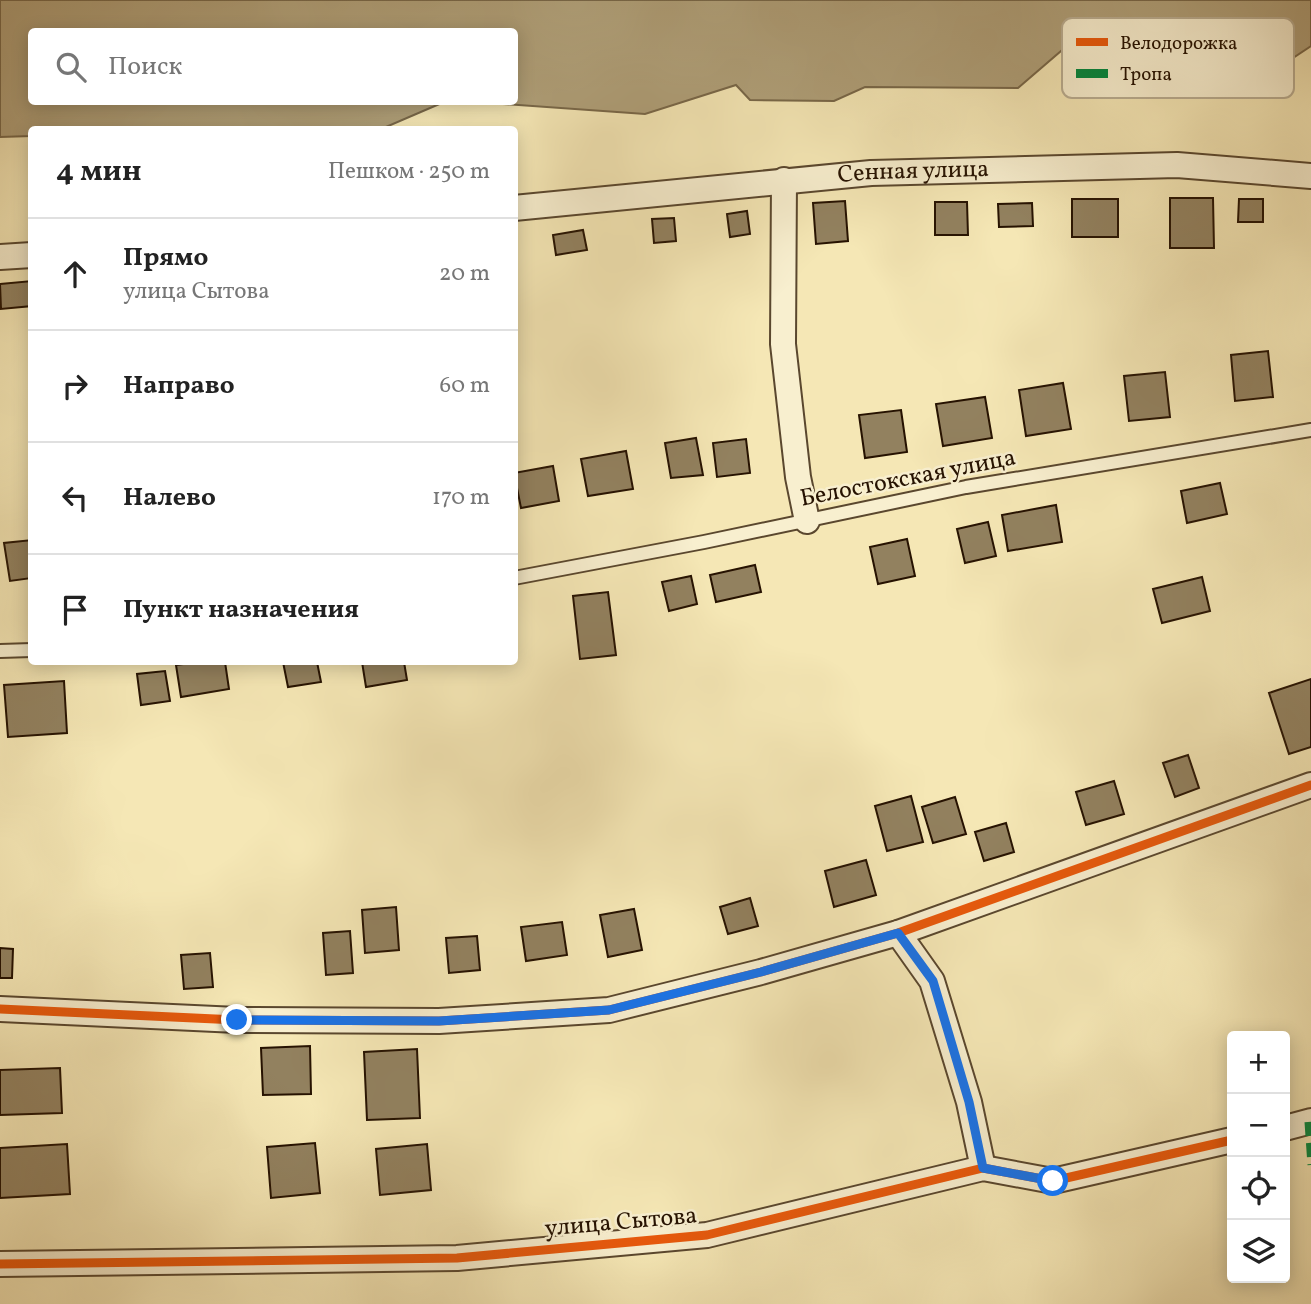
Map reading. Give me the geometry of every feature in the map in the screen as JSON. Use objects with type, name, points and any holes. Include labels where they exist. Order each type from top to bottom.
[{"type":"street","name":"Сенная улица","points":[[518,208],[871,173],[1177,164],[1311,176]]},
{"type":"street","points":[[785,180],[783,344],[798,477],[807,521]]},
{"type":"street","points":[[0,257],[28,255]]},
{"type":"street","points":[[0,1009],[237,1020],[439,1021],[609,1010],[761,972],[898,933],[1311,785]]},
{"type":"street","points":[[898,933],[933,981],[969,1102],[983,1168]]},
{"type":"street","points":[[1290,1127],[1311,1121]]},
{"type":"street","name":"улица Сытова","points":[[0,1265],[457,1258],[707,1235],[983,1168],[1053,1181],[1227,1141]]},
{"type":"lane","name":"Белостокская улица","points":[[518,577],[966,487],[1311,430]]},
{"type":"lane","points":[[0,651],[28,650]]},
{"type":"shaded area","points":[[0,0],[1311,0],[1311,46],[1294,57],[1294,18],[1062,18],[1062,50],[1018,88],[865,87],[834,101],[750,100],[736,85],[645,114],[518,105],[518,28],[28,28],[28,105],[437,105],[388,126],[28,126],[28,136],[0,137]]},
{"type":"building","points":[[1170,198],[1213,198],[1214,248],[1170,248]]},
{"type":"building","points":[[1072,199],[1118,199],[1118,237],[1072,237]]},
{"type":"building","points":[[1239,199],[1263,199],[1263,222],[1238,222]]},
{"type":"building","points":[[845,201],[848,241],[816,244],[813,203]]},
{"type":"building","points":[[935,202],[967,202],[968,235],[935,235]]},
{"type":"building","points":[[1032,203],[1033,226],[999,227],[998,204]]},
{"type":"building","points":[[747,211],[750,234],[730,237],[727,214]]},
{"type":"building","points":[[674,218],[676,241],[654,243],[652,219]]},
{"type":"building","points":[[583,230],[587,250],[556,255],[553,235]]},
{"type":"building","points":[[28,281],[28,306],[1,309],[0,284]]},
{"type":"building","points":[[1268,351],[1273,397],[1235,401],[1231,355]]},
{"type":"building","points":[[1165,372],[1170,417],[1129,421],[1124,376]]},
{"type":"building","points":[[1063,383],[1071,429],[1026,436],[1019,390]]},
{"type":"building","points":[[985,397],[992,438],[943,446],[936,404]]},
{"type":"building","points":[[901,410],[907,452],[865,458],[859,415]]},
{"type":"building","points":[[696,438],[703,475],[671,478],[665,443]]},
{"type":"building","points":[[746,439],[750,473],[717,477],[713,443]]},
{"type":"building","points":[[626,451],[633,489],[588,496],[581,459]]},
{"type":"building","points":[[553,466],[559,501],[521,508],[518,472]]},
{"type":"building","points":[[1220,483],[1227,514],[1187,523],[1181,491]]},
{"type":"building","points":[[1056,505],[1062,542],[1008,551],[1002,515]]},
{"type":"building","points":[[988,522],[996,556],[965,563],[957,529]]},
{"type":"building","points":[[907,539],[915,576],[878,584],[870,547]]},
{"type":"building","points":[[28,540],[28,579],[10,581],[4,543]]},
{"type":"building","points":[[755,565],[761,592],[716,602],[710,575]]},
{"type":"building","points":[[691,576],[697,604],[669,611],[662,582]]},
{"type":"building","points":[[1202,577],[1210,611],[1162,623],[1153,589]]},
{"type":"building","points":[[608,592],[616,655],[580,659],[573,596]]},
{"type":"building","points":[[176,665],[225,665],[229,689],[181,697]]},
{"type":"building","points":[[284,665],[318,665],[321,682],[288,687]]},
{"type":"building","points":[[362,665],[404,665],[407,680],[366,687]]},
{"type":"building","points":[[165,671],[170,701],[141,705],[137,674]]},
{"type":"building","points":[[1311,679],[1311,747],[1289,754],[1269,693]]},
{"type":"building","points":[[64,681],[67,733],[8,737],[4,685]]},
{"type":"building","points":[[1188,755],[1199,788],[1175,797],[1163,763]]},
{"type":"building","points":[[1114,781],[1124,814],[1086,825],[1076,792]]},
{"type":"building","points":[[911,796],[923,842],[887,851],[875,806]]},
{"type":"building","points":[[955,797],[966,834],[933,843],[922,807]]},
{"type":"building","points":[[1006,823],[1014,852],[984,861],[975,832]]},
{"type":"building","points":[[866,860],[876,895],[834,907],[825,871]]},
{"type":"building","points":[[750,898],[758,926],[728,934],[720,907]]},
{"type":"building","points":[[396,907],[399,950],[365,953],[362,910]]},
{"type":"building","points":[[634,909],[642,950],[608,957],[600,915]]},
{"type":"building","points":[[562,922],[567,955],[526,961],[521,927]]},
{"type":"building","points":[[350,931],[353,973],[326,975],[323,933]]},
{"type":"building","points":[[477,936],[480,970],[449,973],[446,938]]},
{"type":"building","points":[[0,948],[13,949],[12,978],[0,978]]},
{"type":"building","points":[[210,953],[213,987],[184,989],[181,955]]},
{"type":"building","points":[[310,1046],[311,1094],[263,1095],[261,1048]]},
{"type":"building","points":[[417,1049],[420,1118],[367,1120],[364,1052]]},
{"type":"building","points":[[60,1068],[62,1113],[0,1115],[0,1070]]},
{"type":"building","points":[[315,1143],[320,1193],[271,1198],[267,1147]]},
{"type":"building","points":[[67,1144],[70,1194],[0,1198],[0,1148]]},
{"type":"building","points":[[427,1144],[431,1190],[380,1195],[376,1149]]},
{"type":"marked path","points":[[1308,1122],[1311,1165]]},
{"type":"cycle path","points":[[0,1009],[237,1020],[439,1021],[609,1010],[761,972],[898,933],[1311,785]]},
{"type":"cycle path","points":[[0,1264],[457,1258],[707,1235],[983,1168],[1053,1181],[1227,1141]]},
{"type":"route","points":[[237,1020],[439,1021],[609,1010],[761,972],[898,933],[933,981],[969,1102],[983,1168],[1053,1181]]}]
